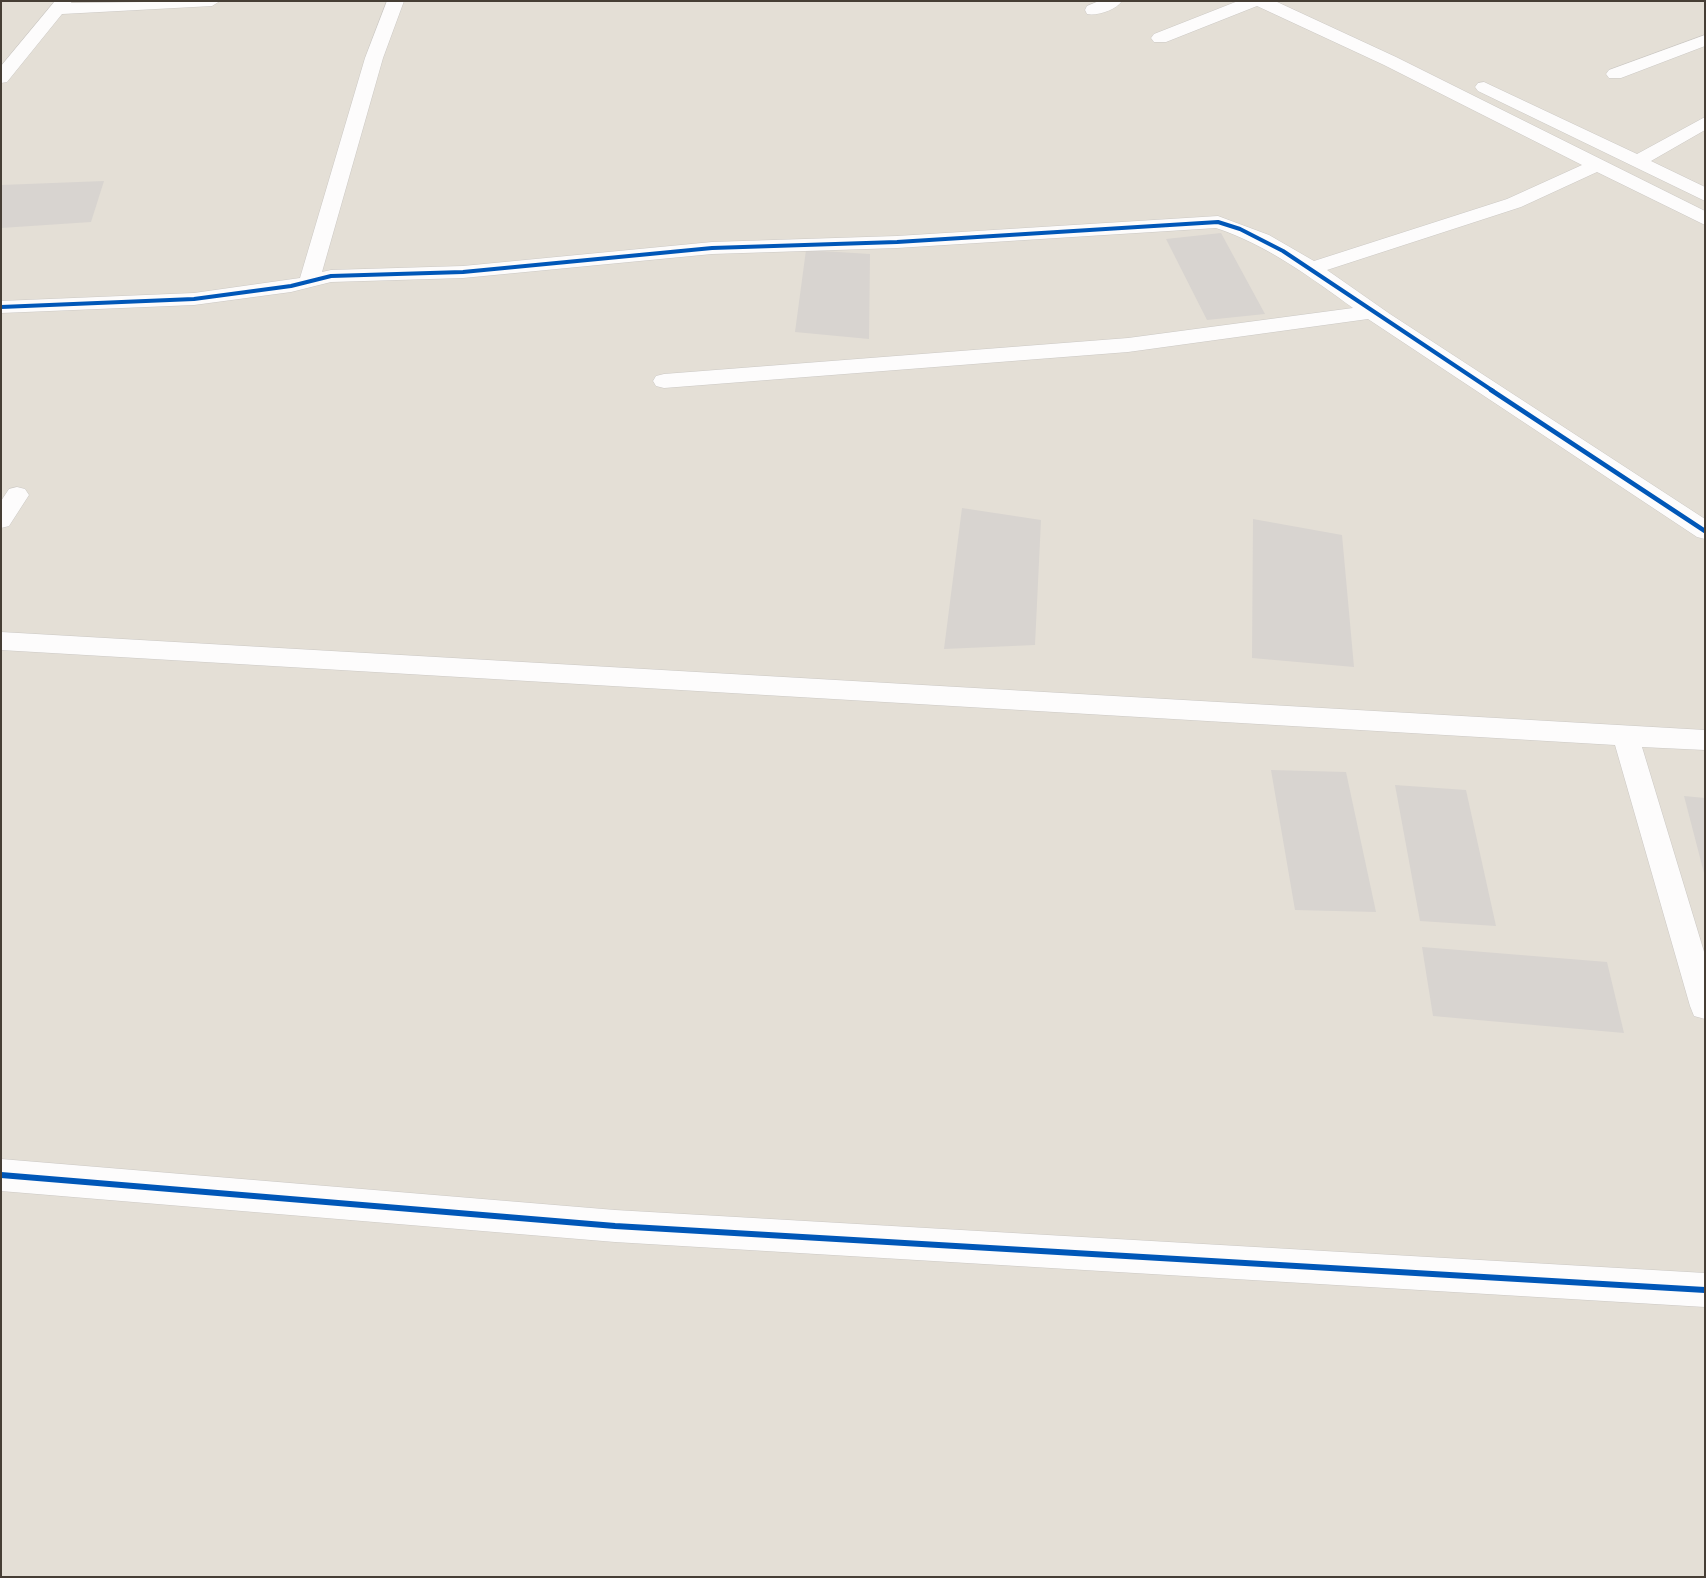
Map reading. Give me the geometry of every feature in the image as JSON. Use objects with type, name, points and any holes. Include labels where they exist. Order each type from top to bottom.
[{"type":"street","points":[[1,78],[61,5],[212,1]]},
{"type":"street","points":[[309,281],[374,58],[396,1]]},
{"type":"street","points":[[1093,10],[1114,1]]},
{"type":"street","points":[[1160,38],[1254,1]]},
{"type":"street","points":[[1261,1],[1390,61],[1705,220]]},
{"type":"street","points":[[1302,1],[1347,22]]},
{"type":"street","points":[[1615,74],[1705,40]]},
{"type":"street","points":[[1471,81],[1705,196]]},
{"type":"street","points":[[1637,162],[1705,122]]},
{"type":"street","points":[[1311,269],[1514,203],[1598,166]]},
{"type":"street","points":[[1,307],[194,299],[291,286],[331,276],[463,272],[712,248],[897,242],[1218,222],[1239,228],[1311,269],[1371,312],[1705,531]]},
{"type":"street","points":[[664,382],[1128,345],[1371,312]]},
{"type":"street","points":[[1,520],[17,496]]},
{"type":"street","points":[[5,648],[1705,740]]},
{"type":"street","points":[[1625,736],[1705,1006]]},
{"type":"street","points":[[1,1175],[615,1226],[1705,1290]]},
{"type":"shaded area","points":[[1,1],[1705,1],[1705,1577],[1,1577]]},
{"type":"building","points":[[104,181],[91,222],[1,228],[1,185]]},
{"type":"building","points":[[1221,233],[1265,314],[1207,320],[1166,239]]},
{"type":"building","points":[[806,250],[870,254],[869,339],[795,332]]},
{"type":"building","points":[[962,508],[1041,520],[1035,645],[944,649]]},
{"type":"building","points":[[1253,519],[1342,535],[1354,667],[1252,658]]},
{"type":"building","points":[[1271,770],[1346,772],[1376,912],[1295,910]]},
{"type":"building","points":[[1395,785],[1466,790],[1496,926],[1420,921]]},
{"type":"building","points":[[1684,796],[1705,798],[1705,873],[1704,873]]},
{"type":"building","points":[[1422,947],[1607,962],[1624,1033],[1433,1016]]},
{"type":"cycle path","points":[[1,307],[194,299],[291,286],[331,276],[463,272],[712,248],[897,242],[1218,222],[1262,239],[1304,264],[1383,319],[1705,531]]},
{"type":"cycle path","points":[[1,1175],[615,1226],[1705,1290]]}]
